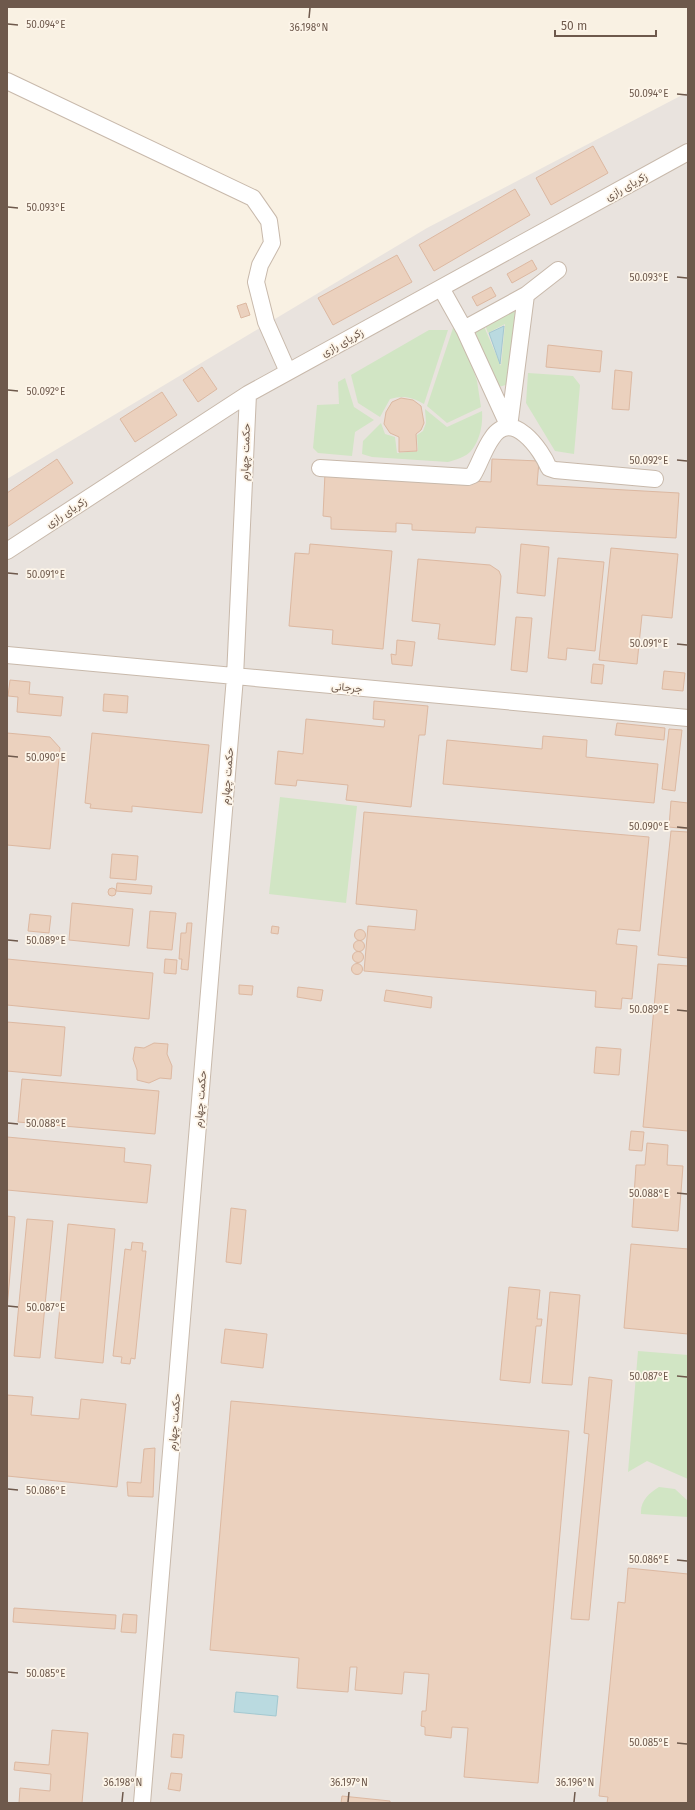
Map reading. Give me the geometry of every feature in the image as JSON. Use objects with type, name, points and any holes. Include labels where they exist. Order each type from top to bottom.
[{"type":"street","points":[[7,81],[254,198],[269,221],[272,243],[260,264],[256,282],[266,322],[288,372]]},
{"type":"street","name":"زکریای رازی","points":[[7,551],[248,394],[688,152]]},
{"type":"street","points":[[464,329],[526,295],[558,270]]},
{"type":"street","points":[[441,288],[464,329],[509,427]]},
{"type":"street","points":[[509,427],[526,295]]},
{"type":"street","name":"حکمت چهارم","points":[[142,1803],[235,677],[248,394]]},
{"type":"street","points":[[320,468],[468,477],[474,475],[492,438],[499,431],[509,427],[517,428],[526,435],[549,468],[555,470],[655,479]]},
{"type":"street","name":"جرجانی","points":[[7,655],[688,718]]},
{"type":"shaded area","points":[[688,92],[688,1803],[7,1803],[7,479],[427,228]]},
{"type":"green space","points":[[513,309],[515,312],[507,384],[499,386],[492,381],[474,327],[483,324],[501,366],[505,324],[488,333],[484,322]]},
{"type":"green space","points":[[453,328],[461,330],[477,381],[481,407],[447,423],[427,406]]},
{"type":"green space","points":[[429,330],[448,330],[424,404],[407,397],[390,399],[380,417],[358,403],[351,375]]},
{"type":"green space","points":[[528,373],[573,376],[580,385],[574,454],[555,451],[526,403]]},
{"type":"green space","points":[[345,378],[354,407],[374,420],[355,432],[352,456],[318,453],[313,448],[317,405],[339,404],[338,382]]},
{"type":"green space","points":[[425,409],[447,427],[482,411],[480,432],[477,442],[471,451],[463,457],[448,462],[372,457],[362,454],[363,441],[381,423],[385,434],[395,437],[397,453],[418,451],[417,435],[423,431],[426,423]]},
{"type":"green space","points":[[280,797],[357,806],[346,903],[269,894]]},
{"type":"green space","points":[[638,1351],[688,1355],[688,1479],[647,1461],[628,1472]]},
{"type":"green space","points":[[659,1487],[675,1489],[688,1501],[688,1517],[641,1514],[642,1505],[646,1498]]},
{"type":"water","points":[[504,326],[500,364],[489,333]]},
{"type":"water","points":[[236,1692],[278,1696],[276,1716],[234,1712]]},
{"type":"building","points":[[593,146],[608,173],[551,205],[536,178]]},
{"type":"building","points":[[515,189],[530,215],[434,271],[419,245]]},
{"type":"building","points":[[397,255],[412,282],[333,325],[318,298]]},
{"type":"building","points":[[532,260],[537,269],[512,283],[507,274]]},
{"type":"building","points":[[491,287],[496,296],[477,306],[472,297]]},
{"type":"building","points":[[246,303],[250,315],[241,318],[237,306]]},
{"type":"building","points":[[548,345],[602,351],[600,372],[546,367]]},
{"type":"building","points":[[202,367],[217,389],[198,402],[183,380]]},
{"type":"building","points":[[615,370],[632,372],[629,410],[612,409]]},
{"type":"building","points":[[162,392],[177,415],[135,442],[120,419]]},
{"type":"building","points":[[401,398],[413,400],[421,406],[424,423],[421,430],[416,434],[417,451],[399,452],[399,437],[390,433],[384,424],[386,412],[392,402]]},
{"type":"building","points":[[57,459],[73,483],[7,527],[7,493]]},
{"type":"building","points":[[492,459],[539,461],[537,485],[679,493],[676,538],[476,527],[475,533],[412,530],[412,524],[396,523],[396,532],[331,529],[331,517],[323,516],[325,473],[491,482]]},
{"type":"building","points":[[310,544],[392,551],[383,649],[332,644],[333,630],[289,626],[295,553],[309,554]]},
{"type":"building","points":[[521,544],[549,547],[545,596],[517,593]]},
{"type":"building","points":[[611,548],[678,554],[672,618],[642,615],[637,664],[599,660]]},
{"type":"building","points":[[558,558],[604,562],[595,651],[567,648],[566,660],[548,658]]},
{"type":"building","points":[[418,559],[490,565],[499,571],[501,576],[495,645],[438,639],[440,624],[412,621]]},
{"type":"building","points":[[516,617],[532,618],[527,672],[511,670]]},
{"type":"building","points":[[397,640],[415,642],[412,666],[392,664],[391,654],[396,655]]},
{"type":"building","points":[[593,664],[604,665],[602,684],[591,683]]},
{"type":"building","points":[[664,671],[685,673],[683,691],[662,689]]},
{"type":"building","points":[[10,680],[30,682],[29,694],[63,697],[61,716],[17,712],[18,697],[8,696]]},
{"type":"building","points":[[104,694],[128,696],[127,713],[103,711]]},
{"type":"building","points":[[374,701],[428,706],[425,735],[419,735],[411,807],[346,800],[348,785],[297,780],[296,786],[275,784],[278,751],[303,754],[306,719],[384,727],[385,720],[373,719]]},
{"type":"building","points":[[617,723],[665,728],[664,740],[615,735]]},
{"type":"building","points":[[669,729],[682,730],[675,791],[662,789]]},
{"type":"building","points":[[7,733],[50,737],[60,748],[50,849],[7,845]]},
{"type":"building","points":[[92,733],[209,745],[202,813],[132,806],[132,812],[90,808],[91,804],[85,803]]},
{"type":"building","points":[[543,736],[587,740],[586,757],[658,764],[654,803],[443,784],[447,740],[542,749]]},
{"type":"building","points":[[671,801],[688,803],[688,829],[669,827]]},
{"type":"building","points":[[364,812],[649,837],[640,931],[618,929],[616,944],[637,946],[632,999],[622,998],[621,1009],[595,1007],[596,991],[364,971],[368,926],[415,930],[417,910],[356,904]]},
{"type":"building","points":[[671,831],[688,832],[688,958],[658,955]]},
{"type":"building","points":[[112,854],[138,856],[136,880],[110,878]]},
{"type":"building","points":[[117,883],[152,886],[151,894],[116,891]]},
{"type":"building","points":[[112,888],[115,889],[115,895],[112,896],[109,895],[108,892],[109,889]]},
{"type":"building","points":[[72,903],[133,909],[129,946],[69,940]]},
{"type":"building","points":[[150,911],[176,913],[172,950],[147,948]]},
{"type":"building","points":[[30,914],[51,916],[49,933],[28,931]]},
{"type":"building","points":[[187,923],[192,923],[188,970],[181,969],[182,959],[179,959],[181,933],[186,933]]},
{"type":"building","points":[[272,926],[279,927],[278,934],[271,933]]},
{"type":"building","points":[[358,930],[362,930],[364,931],[364,939],[358,940],[355,937],[355,933]]},
{"type":"building","points":[[357,941],[361,941],[363,942],[363,950],[357,951],[354,948],[354,944]]},
{"type":"building","points":[[358,951],[362,953],[364,957],[362,961],[358,963],[354,961],[352,957],[354,953]]},
{"type":"building","points":[[7,959],[153,973],[149,1019],[7,1005]]},
{"type":"building","points":[[165,959],[177,960],[176,974],[164,973]]},
{"type":"building","points":[[357,963],[361,965],[363,969],[361,973],[357,975],[353,973],[351,969],[353,965]]},
{"type":"building","points":[[658,964],[688,966],[688,1131],[643,1127]]},
{"type":"building","points":[[239,985],[253,986],[252,995],[239,994]]},
{"type":"building","points":[[298,987],[323,990],[321,1001],[297,997]]},
{"type":"building","points":[[386,990],[432,997],[431,1008],[384,1001]]},
{"type":"building","points":[[7,1022],[65,1027],[61,1076],[7,1071]]},
{"type":"building","points":[[154,1043],[168,1044],[167,1054],[172,1066],[171,1079],[160,1078],[149,1083],[137,1080],[137,1070],[133,1059],[135,1047],[144,1048]]},
{"type":"building","points":[[596,1047],[621,1049],[619,1075],[594,1073]]},
{"type":"building","points":[[22,1079],[159,1091],[155,1134],[18,1122]]},
{"type":"building","points":[[631,1131],[644,1132],[642,1151],[629,1150]]},
{"type":"building","points":[[7,1137],[125,1148],[124,1162],[151,1165],[147,1203],[7,1190]]},
{"type":"building","points":[[647,1143],[668,1145],[667,1165],[683,1166],[678,1231],[632,1227],[636,1165],[645,1165]]},
{"type":"building","points":[[231,1208],[246,1210],[241,1264],[226,1262]]},
{"type":"building","points":[[7,1216],[15,1217],[7,1309]]},
{"type":"building","points":[[27,1219],[53,1221],[40,1358],[14,1356]]},
{"type":"building","points":[[68,1224],[115,1229],[103,1363],[55,1358]]},
{"type":"building","points":[[132,1242],[143,1243],[142,1251],[146,1251],[135,1359],[131,1358],[130,1364],[121,1363],[122,1357],[113,1356],[125,1249],[131,1250]]},
{"type":"building","points":[[631,1244],[688,1249],[688,1334],[624,1328]]},
{"type":"building","points":[[509,1287],[540,1290],[537,1319],[542,1319],[541,1326],[536,1326],[530,1383],[500,1380]]},
{"type":"building","points":[[550,1292],[580,1295],[572,1385],[542,1383]]},
{"type":"building","points":[[225,1329],[267,1334],[263,1368],[221,1363]]},
{"type":"building","points":[[589,1377],[612,1380],[589,1620],[571,1619],[589,1434],[584,1433]]},
{"type":"building","points":[[7,1395],[33,1397],[31,1415],[79,1419],[81,1399],[126,1404],[117,1487],[7,1476]]},
{"type":"building","points":[[231,1401],[569,1431],[538,1783],[464,1777],[468,1728],[452,1727],[451,1738],[425,1735],[425,1727],[421,1726],[422,1711],[426,1711],[429,1674],[404,1672],[402,1694],[355,1690],[357,1667],[350,1667],[348,1692],[297,1688],[299,1658],[210,1650]]},
{"type":"building","points":[[155,1448],[153,1497],[128,1496],[127,1482],[141,1483],[144,1449]]},
{"type":"building","points":[[628,1568],[688,1574],[688,1803],[607,1803],[608,1797],[599,1796],[618,1602],[625,1603]]},
{"type":"building","points":[[14,1608],[116,1615],[115,1629],[13,1622]]},
{"type":"building","points":[[123,1614],[137,1615],[136,1633],[121,1632]]},
{"type":"building","points":[[52,1730],[88,1733],[82,1803],[19,1803],[20,1788],[50,1791],[51,1774],[14,1770],[15,1762],[49,1765]]},
{"type":"building","points":[[173,1734],[184,1735],[182,1758],[171,1757]]},
{"type":"building","points":[[171,1773],[182,1774],[180,1791],[168,1789]]},
{"type":"building","points":[[342,1796],[390,1801],[390,1803],[341,1803]]}]
